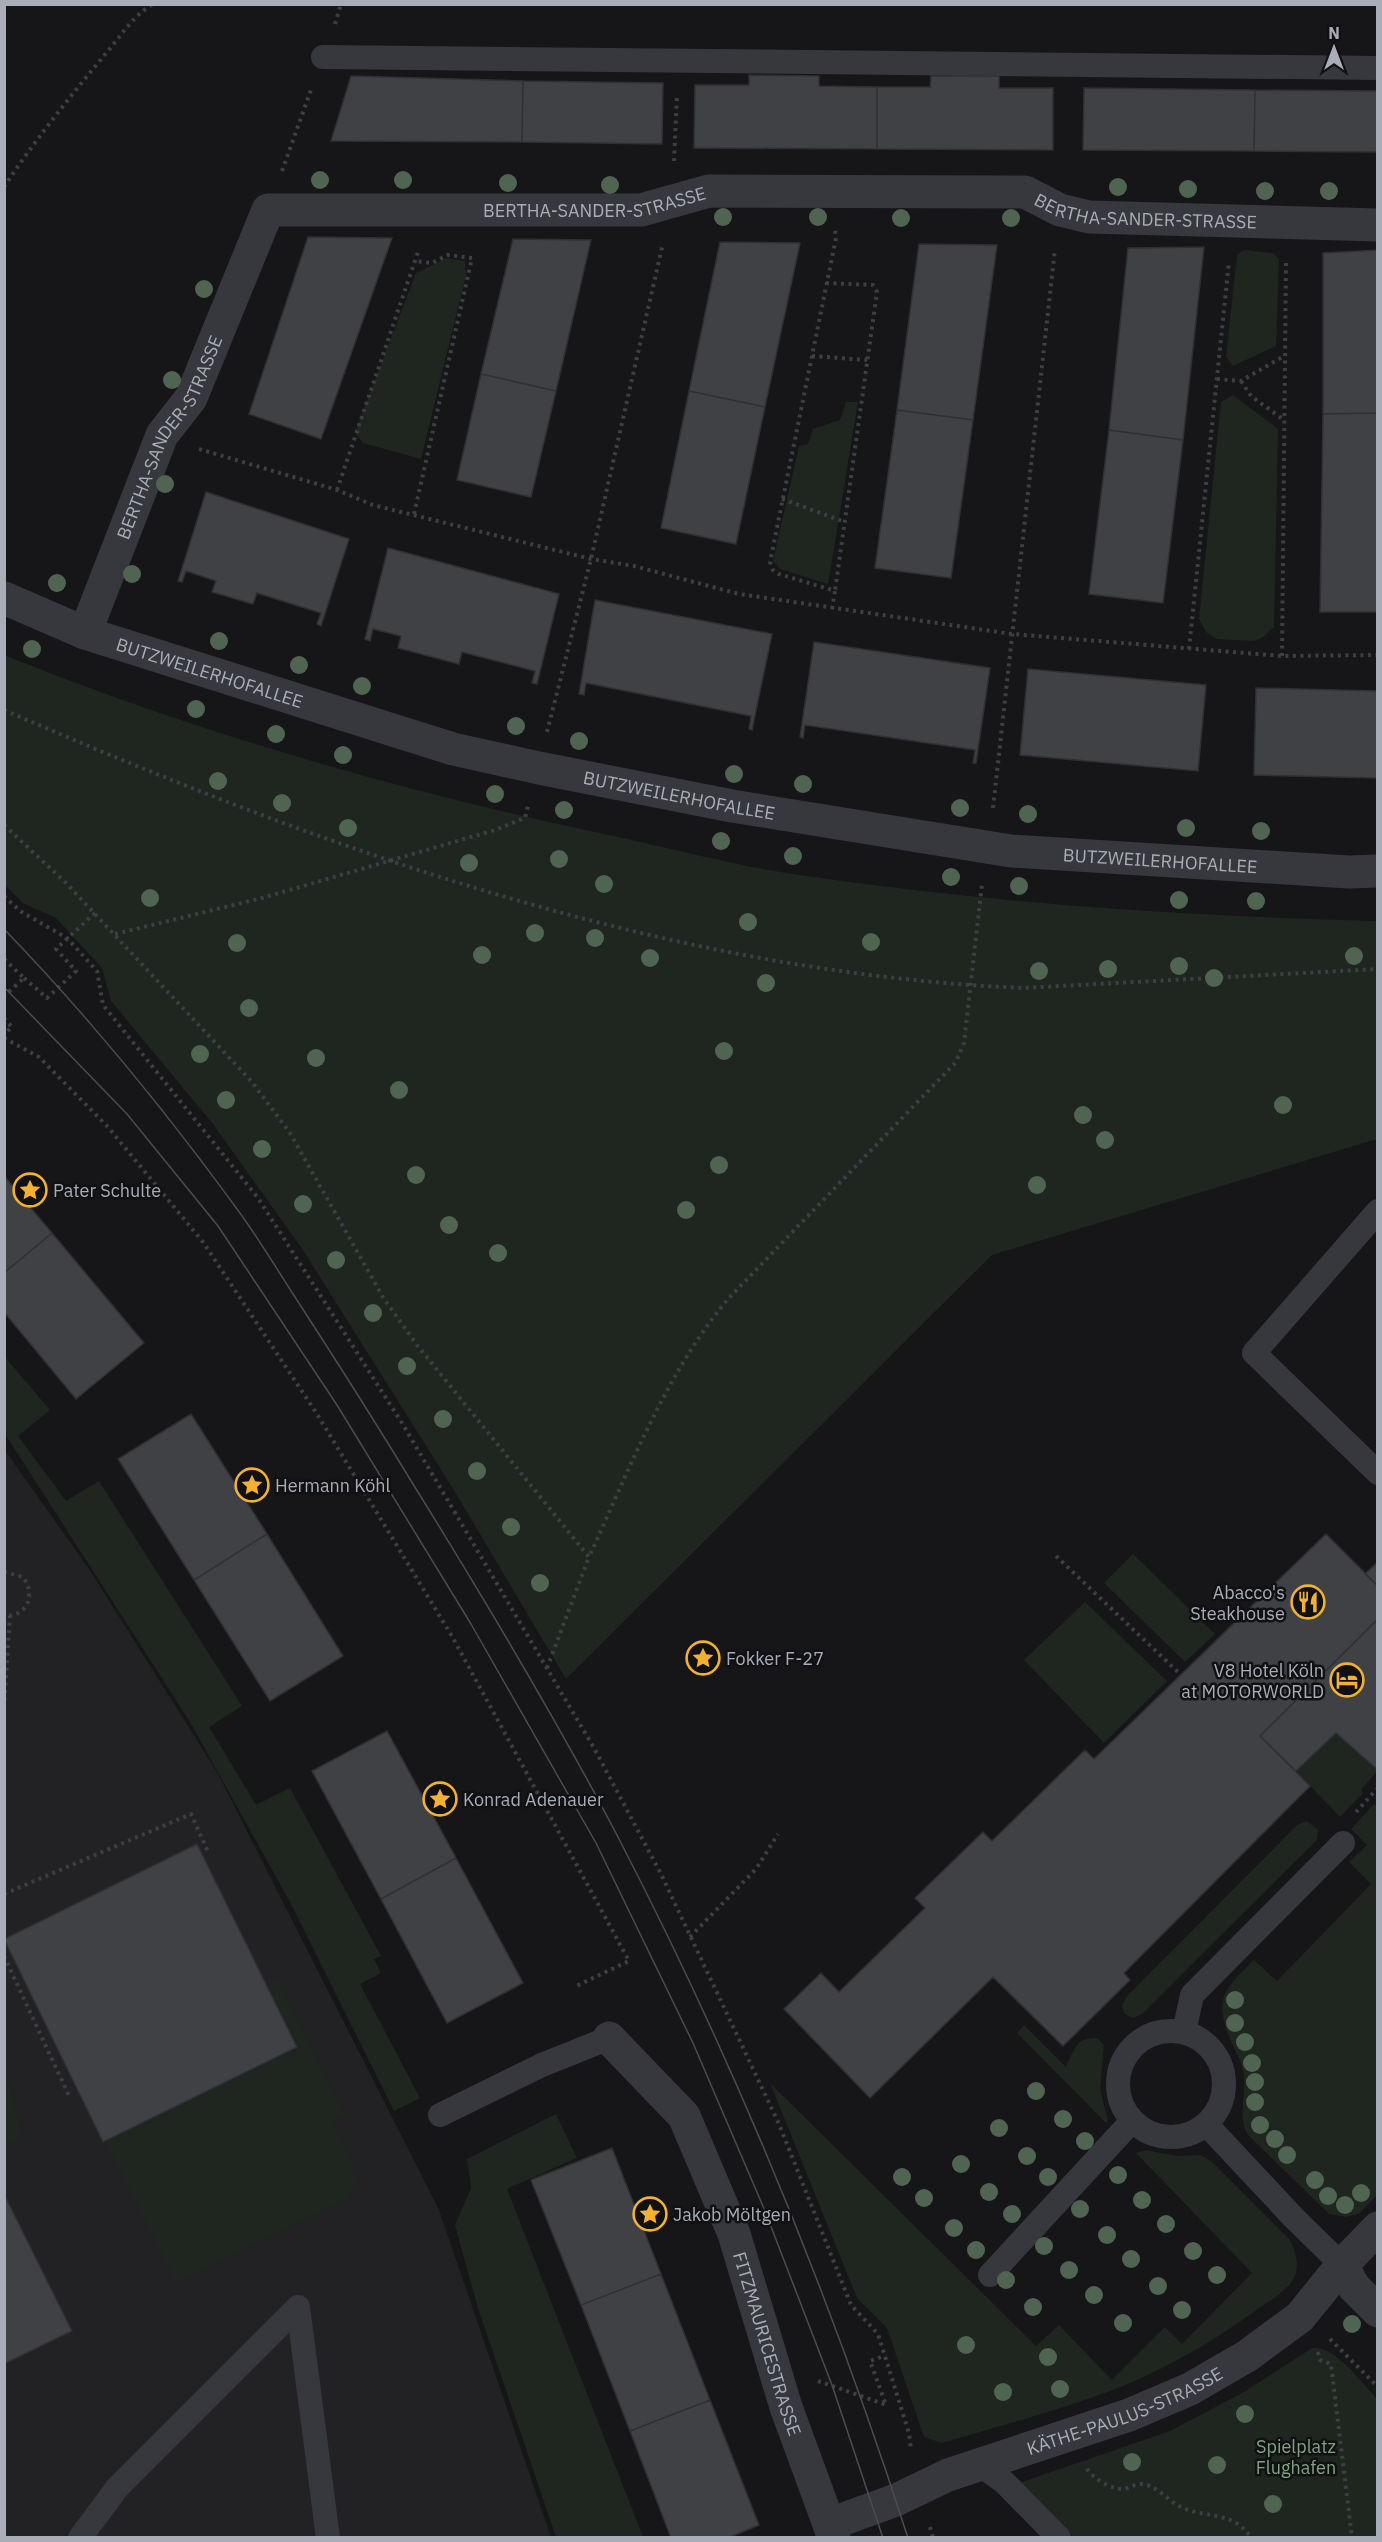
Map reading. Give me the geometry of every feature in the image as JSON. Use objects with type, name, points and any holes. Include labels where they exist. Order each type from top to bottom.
[{"type":"street","name":"BERTHA-SANDER-STRASSE","points":[[84,633],[162,435],[191,398],[268,210],[641,210],[709,191],[1025,192],[1060,210],[1089,217],[1377,225]]},
{"type":"street","name":"BUTZWEILERHOFALLEE","points":[[4,598],[84,633],[453,749],[539,768],[732,806],[1023,852],[1377,872]]},
{"type":"street","name":"FITZMAURICESTRASSE","points":[[609,2038],[684,2116],[734,2234],[786,2407],[832,2531]]},
{"type":"street","name":"KÄTHE-PAULUS-STRASSE","points":[[832,2531],[978,2464],[1129,2415],[1190,2389],[1246,2356],[1300,2317],[1342,2265],[1377,2228]]},
{"type":"street","points":[[1342,2265],[1354,2288],[1377,2312]]},
{"type":"lane","points":[[323,57],[1377,68]]},
{"type":"lane","points":[[1377,1211],[1254,1353],[1377,1473]]},
{"type":"lane","points":[[1184,2032],[1192,1995],[1343,1843]]},
{"type":"lane","points":[[1164,2031],[1184,2032],[1199,2038],[1212,2049],[1220,2063],[1224,2079],[1224,2096],[1217,2111],[1206,2124],[1189,2135],[1169,2138],[1149,2133],[1132,2121],[1121,2105],[1117,2085],[1120,2066],[1130,2048],[1145,2036],[1164,2031]]},
{"type":"lane","points":[[440,2115],[542,2065],[609,2038]]},
{"type":"lane","points":[[990,2275],[1132,2121]]},
{"type":"lane","points":[[1206,2124],[1293,2217],[1342,2265]]},
{"type":"lane","points":[[80,2538],[117,2488],[298,2307],[328,2538]]},
{"type":"lane","points":[[978,2464],[1004,2482],[1059,2538]]},
{"type":"path","points":[[4,187],[22,160],[141,11],[153,4]]},
{"type":"path","points":[[268,210],[341,4]]},
{"type":"path","points":[[114,934],[262,898],[495,830],[525,818],[591,560],[673,200],[678,60]]},
{"type":"path","points":[[831,190],[836,238],[770,562],[773,570],[835,591]]},
{"type":"path","points":[[337,490],[432,210]]},
{"type":"path","points":[[987,847],[1060,210]]},
{"type":"path","points":[[1189,649],[1233,221]]},
{"type":"path","points":[[1282,656],[1286,223]]},
{"type":"path","points":[[414,514],[472,258],[448,255],[432,263],[415,261]]},
{"type":"path","points":[[826,283],[873,285],[877,292],[832,609]]},
{"type":"path","points":[[1217,379],[1241,381],[1285,355]]},
{"type":"path","points":[[812,356],[867,360]]},
{"type":"path","points":[[1241,381],[1251,396],[1284,420]]},
{"type":"path","points":[[162,435],[337,490],[373,505],[591,560],[634,566],[739,594],[1012,634],[1282,656],[1377,655]]},
{"type":"path","points":[[782,500],[845,522]]},
{"type":"path","points":[[4,710],[132,766],[390,861],[612,926],[740,956],[970,986],[1023,988],[1377,969]]},
{"type":"path","points":[[4,825],[95,914],[252,1082],[290,1133],[384,1299],[410,1336],[589,1557]]},
{"type":"path","points":[[4,896],[20,911],[67,938],[97,970],[104,1005],[258,1198],[402,1423],[594,1748],[661,1874],[779,2124],[851,2305],[878,2334],[909,2433],[920,2489]]},
{"type":"path","points":[[547,1668],[589,1557],[644,1437],[702,1330],[728,1299],[956,1062],[964,1043],[980,898]]},
{"type":"path","points":[[4,959],[47,998],[75,970],[56,949],[95,914]]},
{"type":"path","points":[[4,996],[24,978]]},
{"type":"path","points":[[4,1018],[12,1027],[4,1036],[39,1057],[107,1126],[202,1242],[317,1414],[453,1638],[629,1960],[574,1987]]},
{"type":"path","points":[[1056,1556],[1180,1674]]},
{"type":"path","points":[[4,1572],[23,1577],[30,1590],[28,1604],[23,1610],[7,1616],[4,1708]]},
{"type":"path","points":[[4,1894],[191,1814],[209,1854]]},
{"type":"path","points":[[690,1937],[756,1869],[778,1833]]},
{"type":"path","points":[[4,1956],[70,2098]]},
{"type":"path","points":[[1317,2347],[1320,2360],[1331,2364],[1352,2538]]},
{"type":"path","points":[[815,2380],[886,2404],[870,2361],[884,2356]]},
{"type":"path","points":[[1097,2462],[1087,2469],[1094,2479],[1123,2489],[1141,2484],[1155,2489],[1191,2512],[1242,2524],[1251,2538]]},
{"type":"shaded area","points":[[4,1449],[89,1569],[217,1772],[439,2210],[551,2537],[5,2537]]},
{"type":"green space","points":[[1244,250],[1273,253],[1279,259],[1276,346],[1233,366],[1226,357],[1237,255]]},
{"type":"green space","points":[[447,258],[465,261],[466,275],[421,459],[363,443],[355,432],[416,273]]},
{"type":"green space","points":[[1233,395],[1278,429],[1274,627],[1262,638],[1253,641],[1217,639],[1206,632],[1199,619],[1221,402]]},
{"type":"green space","points":[[846,402],[858,402],[828,584],[780,569],[773,561],[799,446],[808,444],[813,429],[840,420]]},
{"type":"green space","points":[[4,655],[156,712],[311,761],[468,803],[752,867],[866,884],[1012,900],[1158,912],[1377,921],[1377,1139],[992,1255],[566,1679],[455,1492],[303,1250],[213,1124],[111,1001],[102,968],[56,918],[23,903],[5,885]]},
{"type":"green space","points":[[5,1357],[50,1410],[18,1436],[66,1501],[99,1481],[242,1706],[209,1727],[256,1805],[290,1788],[381,1956],[374,1959],[381,1973],[360,1984],[420,2098],[394,2111],[291,1904],[190,1722],[5,1434]]},
{"type":"green space","points":[[1133,1554],[1215,1634],[1185,1662],[1104,1583]]},
{"type":"green space","points":[[1085,1602],[1167,1681],[1104,1743],[1024,1660]]},
{"type":"green space","points":[[1336,1733],[1378,1770],[1361,1790],[1363,1793],[1340,1817],[1296,1771]]},
{"type":"green space","points":[[1374,1804],[1378,1807],[1377,2195],[1360,2213],[1347,2217],[1329,2214],[1248,2135],[1242,2112],[1243,2071],[1226,2027],[1222,2005],[1229,1987],[1254,1960],[1277,1981],[1371,1884],[1349,1862],[1367,1845],[1351,1829]]},
{"type":"green space","points":[[1307,1821],[1318,1830],[1317,1840],[1142,2014],[1133,2018],[1124,2013],[1122,2005],[1127,1996],[1297,1825]]},
{"type":"green space","points":[[277,1978],[345,2115],[331,2122],[352,2164],[354,2185],[351,2194],[342,2202],[176,2282],[106,2142],[300,2048],[267,1983]]},
{"type":"green space","points":[[1024,2025],[1066,2067],[1080,2042],[1097,2038],[1104,2045],[1100,2090],[1108,2120],[1106,2123],[1017,2033]]},
{"type":"green space","points":[[4,2066],[20,2126],[16,2141],[7,2144]]},
{"type":"green space","points":[[770,2083],[1036,2346],[1059,2325],[1112,2380],[1165,2327],[1182,2344],[1252,2273],[1136,2153],[1146,2150],[1176,2156],[1201,2155],[1211,2161],[1289,2239],[1296,2258],[1297,2268],[1294,2278],[1281,2293],[1219,2335],[1185,2356],[1131,2383],[1071,2405],[942,2443],[924,2437],[887,2328],[857,2298]]},
{"type":"green space","points":[[556,2114],[577,2158],[507,2189],[643,2537],[556,2537],[477,2305],[455,2225],[471,2188],[467,2159]]},
{"type":"green space","name":"Spielplatz Flughafen","points":[[1312,2348],[1330,2352],[1348,2366],[1377,2399],[1377,2537],[1074,2537],[1019,2483],[1170,2431],[1244,2392]]},
{"type":"building","points":[[749,75],[819,76],[819,86],[877,87],[877,149],[694,148],[695,85],[749,85]]},
{"type":"building","points":[[351,76],[523,81],[522,142],[331,141]]},
{"type":"building","points":[[931,76],[999,76],[999,88],[1053,88],[1053,150],[877,149],[877,87],[930,87]]},
{"type":"building","points":[[523,81],[663,83],[662,144],[522,142]]},
{"type":"building","points":[[1084,88],[1255,90],[1254,151],[1083,150]]},
{"type":"building","points":[[1255,90],[1378,91],[1378,152],[1254,151]]},
{"type":"building","points":[[308,237],[392,238],[321,439],[249,414]]},
{"type":"building","points":[[513,239],[591,240],[556,391],[481,374]]},
{"type":"building","points":[[720,242],[800,243],[765,407],[689,391]]},
{"type":"building","points":[[919,244],[997,245],[973,420],[897,410]]},
{"type":"building","points":[[1204,247],[1183,440],[1109,430],[1128,248]]},
{"type":"building","points":[[1378,250],[1378,413],[1323,414],[1323,253]]},
{"type":"building","points":[[481,374],[556,391],[531,497],[457,480]]},
{"type":"building","points":[[689,391],[765,407],[736,544],[661,528]]},
{"type":"building","points":[[897,410],[973,420],[951,578],[875,568]]},
{"type":"building","points":[[1378,413],[1378,612],[1320,612],[1323,414]]},
{"type":"building","points":[[1109,430],[1183,440],[1163,603],[1089,594]]},
{"type":"building","points":[[206,492],[349,539],[321,626],[317,624],[321,613],[257,593],[253,604],[212,592],[216,581],[186,571],[182,582],[178,581]]},
{"type":"building","points":[[388,548],[559,594],[537,684],[532,683],[535,671],[462,652],[459,664],[398,648],[401,636],[373,629],[370,641],[365,639]]},
{"type":"building","points":[[595,600],[772,634],[752,730],[749,729],[751,716],[586,683],[584,695],[579,694]]},
{"type":"building","points":[[814,642],[990,668],[976,763],[973,763],[975,750],[805,725],[803,738],[800,737]]},
{"type":"building","points":[[1028,669],[1206,685],[1198,771],[1020,755]]},
{"type":"building","points":[[1256,688],[1378,691],[1378,778],[1254,775]]},
{"type":"building","points":[[4,1176],[52,1233],[4,1273]]},
{"type":"building","points":[[52,1233],[144,1343],[76,1399],[4,1312],[4,1273]]},
{"type":"building","points":[[191,1414],[267,1534],[194,1580],[118,1459]]},
{"type":"building","points":[[267,1534],[343,1656],[270,1701],[194,1580]]},
{"type":"building","points":[[1326,1534],[1378,1586],[1378,1619],[1260,1736],[1310,1786],[1124,1973],[1130,1980],[1063,2046],[993,1977],[870,2098],[784,2009],[821,1973],[839,1992],[925,1908],[915,1898],[983,1832],[992,1841],[1085,1750],[1094,1759]]},
{"type":"building","points":[[1378,1562],[1378,1586],[1365,1574]]},
{"type":"building","name":"V8 Hotel Köln at MOTORWORLD","points":[[1378,1619],[1378,1770],[1336,1733],[1296,1771],[1260,1736]]},
{"type":"building","points":[[387,1731],[456,1858],[381,1899],[312,1771]]},
{"type":"building","points":[[197,1844],[297,2047],[103,2142],[4,1939]]},
{"type":"building","points":[[456,1858],[523,1983],[447,2023],[381,1899]]},
{"type":"building","points":[[612,2148],[661,2274],[581,2305],[531,2180]]},
{"type":"building","points":[[4,2194],[72,2331],[4,2364]]},
{"type":"building","points":[[661,2274],[710,2400],[630,2431],[581,2305]]},
{"type":"building","points":[[710,2400],[759,2525],[728,2538],[671,2538],[630,2431]]},
{"type":"tram line","points":[[4,929],[125,1064],[210,1172],[252,1230],[440,1528],[570,1749],[662,1924],[741,2095],[778,2182],[847,2359],[908,2538]]},
{"type":"tram line","points":[[4,987],[127,1114],[218,1226],[337,1405],[471,1624],[596,1843],[693,2043],[765,2211],[832,2385],[883,2538]]},
{"type":"place","name":"Pater Schulte","points":[[30,1190]]},
{"type":"place","name":"Hermann Köhl","points":[[252,1485]]},
{"type":"place","name":"Abacco's Steakhouse","points":[[1308,1602]]},
{"type":"place","name":"Fokker F-27","points":[[703,1658]]},
{"type":"place","name":"V8 Hotel Köln at MOTORWORLD","points":[[1347,1680]]},
{"type":"place","name":"Konrad Adenauer","points":[[440,1799]]},
{"type":"place","name":"Jakob Möltgen","points":[[650,2214]]}]
